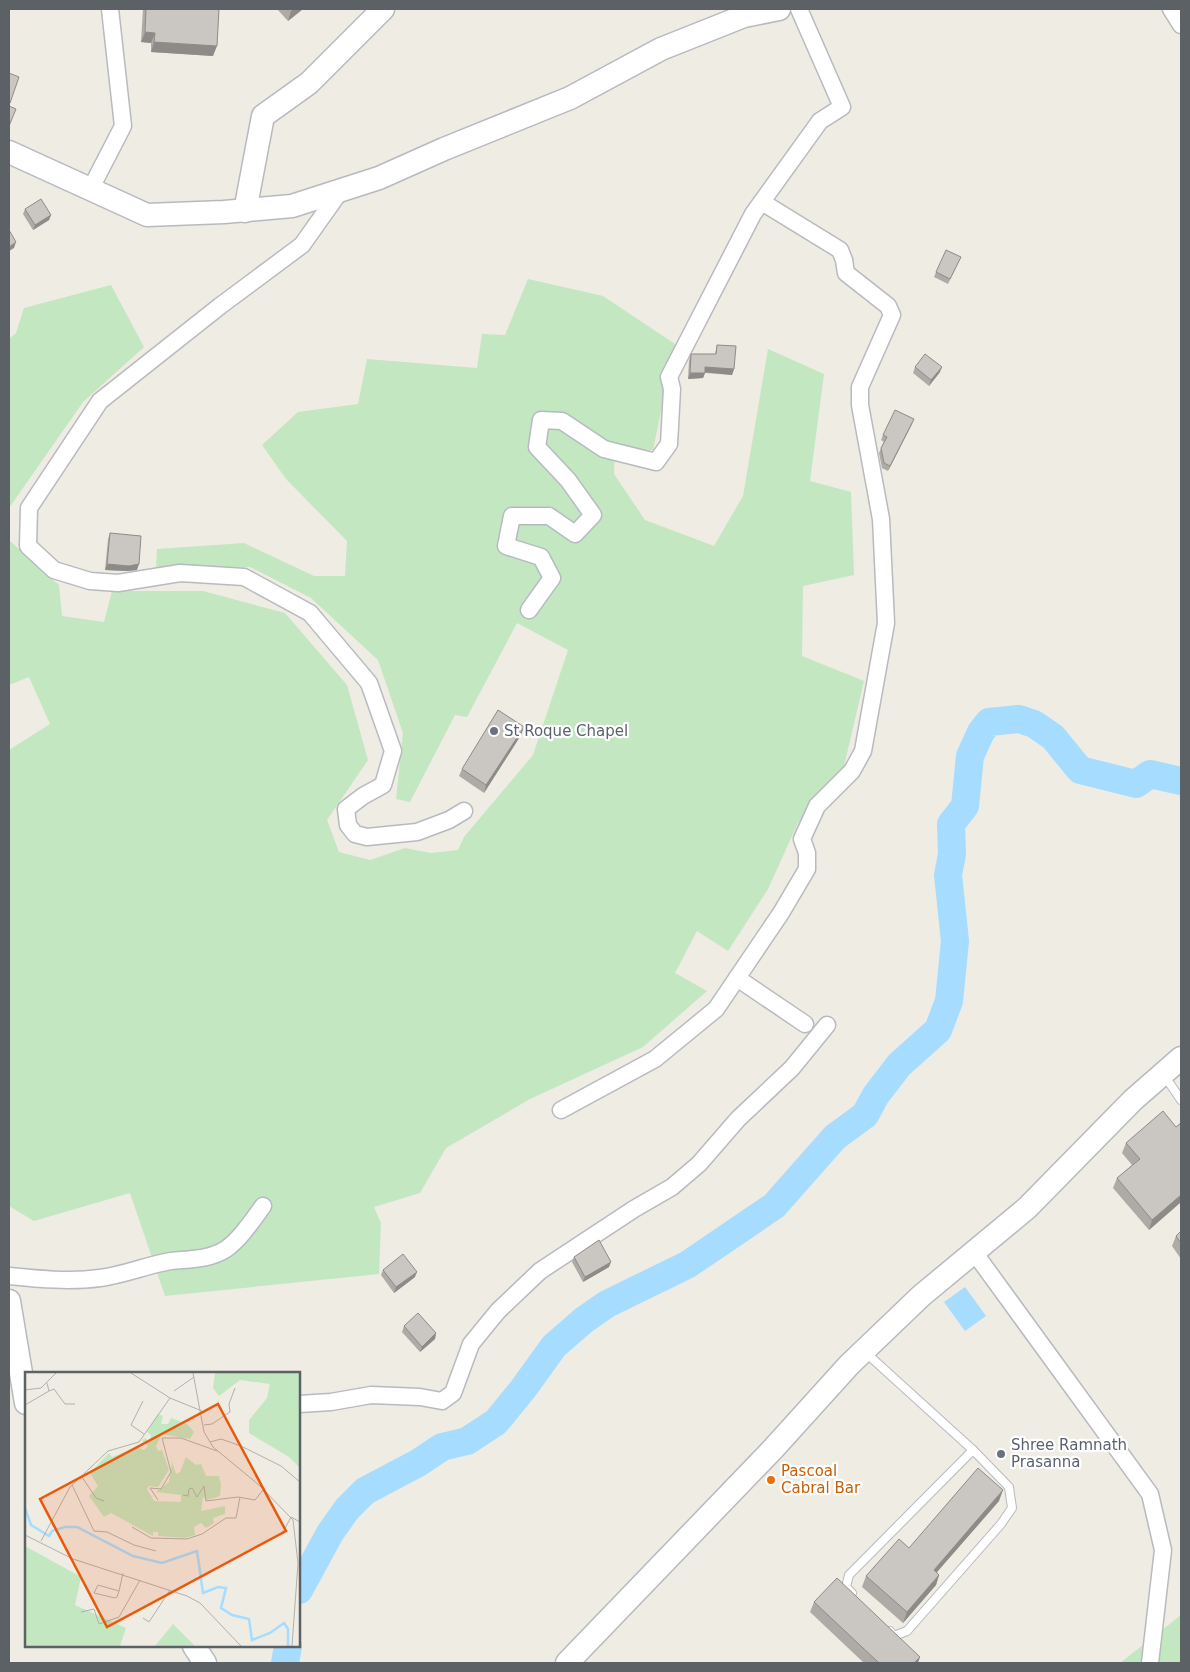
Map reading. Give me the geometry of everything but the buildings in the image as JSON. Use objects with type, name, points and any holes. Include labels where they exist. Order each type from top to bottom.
[{"type":"street","points":[[91,188],[123,126],[110,9]]},
{"type":"street","points":[[245,211],[263,116],[309,82],[383,9]]},
{"type":"street","points":[[9,152],[147,215],[245,211],[292,206],[379,178],[444,149],[570,98],[661,49],[744,16],[779,9]]},
{"type":"street","points":[[529,610],[552,578],[540,557],[506,546],[512,516],[549,516],[575,534],[593,515],[568,480],[537,447],[541,420],[562,420],[604,449],[656,462],[669,444],[672,389],[669,377],[753,214],[820,122],[842,107],[799,9]]},
{"type":"street","points":[[1171,9],[1181,25]]},
{"type":"street","points":[[341,190],[302,245],[220,306],[100,400],[29,508],[28,546],[54,570],[90,581],[118,583],[180,573],[244,576],[310,613],[369,683],[393,751],[383,785],[346,809],[348,825],[351,829],[355,834],[367,837],[417,832],[449,820],[464,811]]},
{"type":"street","points":[[560,1110],[655,1059],[716,1009],[781,913],[807,869],[807,853],[802,839],[817,806],[852,771],[863,751],[886,623],[881,519],[860,405],[860,387],[892,315],[888,306],[846,273],[840,250],[762,202]]},
{"type":"street","points":[[737,978],[805,1024]]},
{"type":"street","points":[[300,1404],[331,1402],[371,1395],[420,1397],[442,1401],[453,1393],[471,1344],[498,1310],[540,1271],[672,1186],[699,1164],[738,1119],[792,1068],[827,1025]]},
{"type":"street","points":[[567,1663],[766,1456],[848,1365],[921,1296],[1027,1208],[1133,1100],[1181,1058]]},
{"type":"street","points":[[9,1276],[54,1280],[100,1278],[170,1262],[188,1261],[211,1256],[225,1249],[236,1240],[263,1206]]},
{"type":"street","points":[[974,1252],[1150,1494],[1164,1550],[1150,1663]]},
{"type":"street","points":[[9,1300],[25,1391]]},
{"type":"street","points":[[195,1647],[205,1663]]},
{"type":"lane","points":[[1163,1074],[1181,1100]]},
{"type":"lane","points":[[863,1351],[973,1450],[1009,1487],[1012,1508],[1001,1524],[907,1631],[894,1636],[881,1622]]},
{"type":"lane","points":[[860,1601],[846,1587],[849,1575],[973,1450]]},
{"type":"green space","points":[[528,279],[603,296],[675,344],[653,450],[615,449],[614,474],[645,520],[714,546],[743,496],[768,349],[824,374],[810,481],[851,492],[854,575],[803,586],[802,656],[864,681],[844,766],[798,823],[768,889],[728,951],[697,931],[675,973],[707,991],[643,1047],[530,1099],[446,1148],[420,1193],[374,1207],[381,1223],[379,1274],[165,1296],[130,1193],[34,1221],[9,1206],[9,750],[50,724],[29,677],[9,685],[9,540],[59,585],[62,616],[104,622],[112,591],[203,591],[285,613],[347,685],[368,760],[327,820],[339,852],[370,860],[405,848],[431,853],[458,850],[464,837],[533,755],[568,650],[517,623],[467,717],[455,715],[410,802],[396,799],[403,733],[378,660],[311,598],[250,567],[156,569],[157,549],[244,543],[314,576],[345,576],[347,541],[286,479],[262,445],[298,412],[358,404],[367,359],[477,368],[482,334],[505,335]]},
{"type":"green space","points":[[111,285],[144,347],[83,402],[9,508],[9,339],[16,333],[24,308]]},
{"type":"green space","points":[[1181,1615],[1181,1663],[1120,1663]]},
{"type":"water","points":[[965,1287],[986,1316],[965,1331],[944,1302]]},
{"type":"waterway","points":[[300,1588],[330,1533],[347,1509],[365,1491],[418,1463],[442,1447],[467,1441],[496,1422],[554,1346],[584,1320],[607,1304],[687,1265],[774,1206],[835,1137],[865,1115],[876,1095],[899,1065],[938,1030],[949,1001],[955,941],[948,875],[952,854],[951,824],[965,806],[970,756],[981,732],[989,722],[1019,719],[1034,724],[1053,737],[1080,770],[1136,784],[1150,774],[1181,781]]},
{"type":"waterway","points":[[285,1663],[288,1647]]},
{"type":"place","name":"St Roque Chapel","points":[[494,731]]},
{"type":"place","name":"Shree Ramnath Prasanna","points":[[1001,1454]]},
{"type":"place","name":"Pascoal Cabral Bar","points":[[771,1480]]}]
